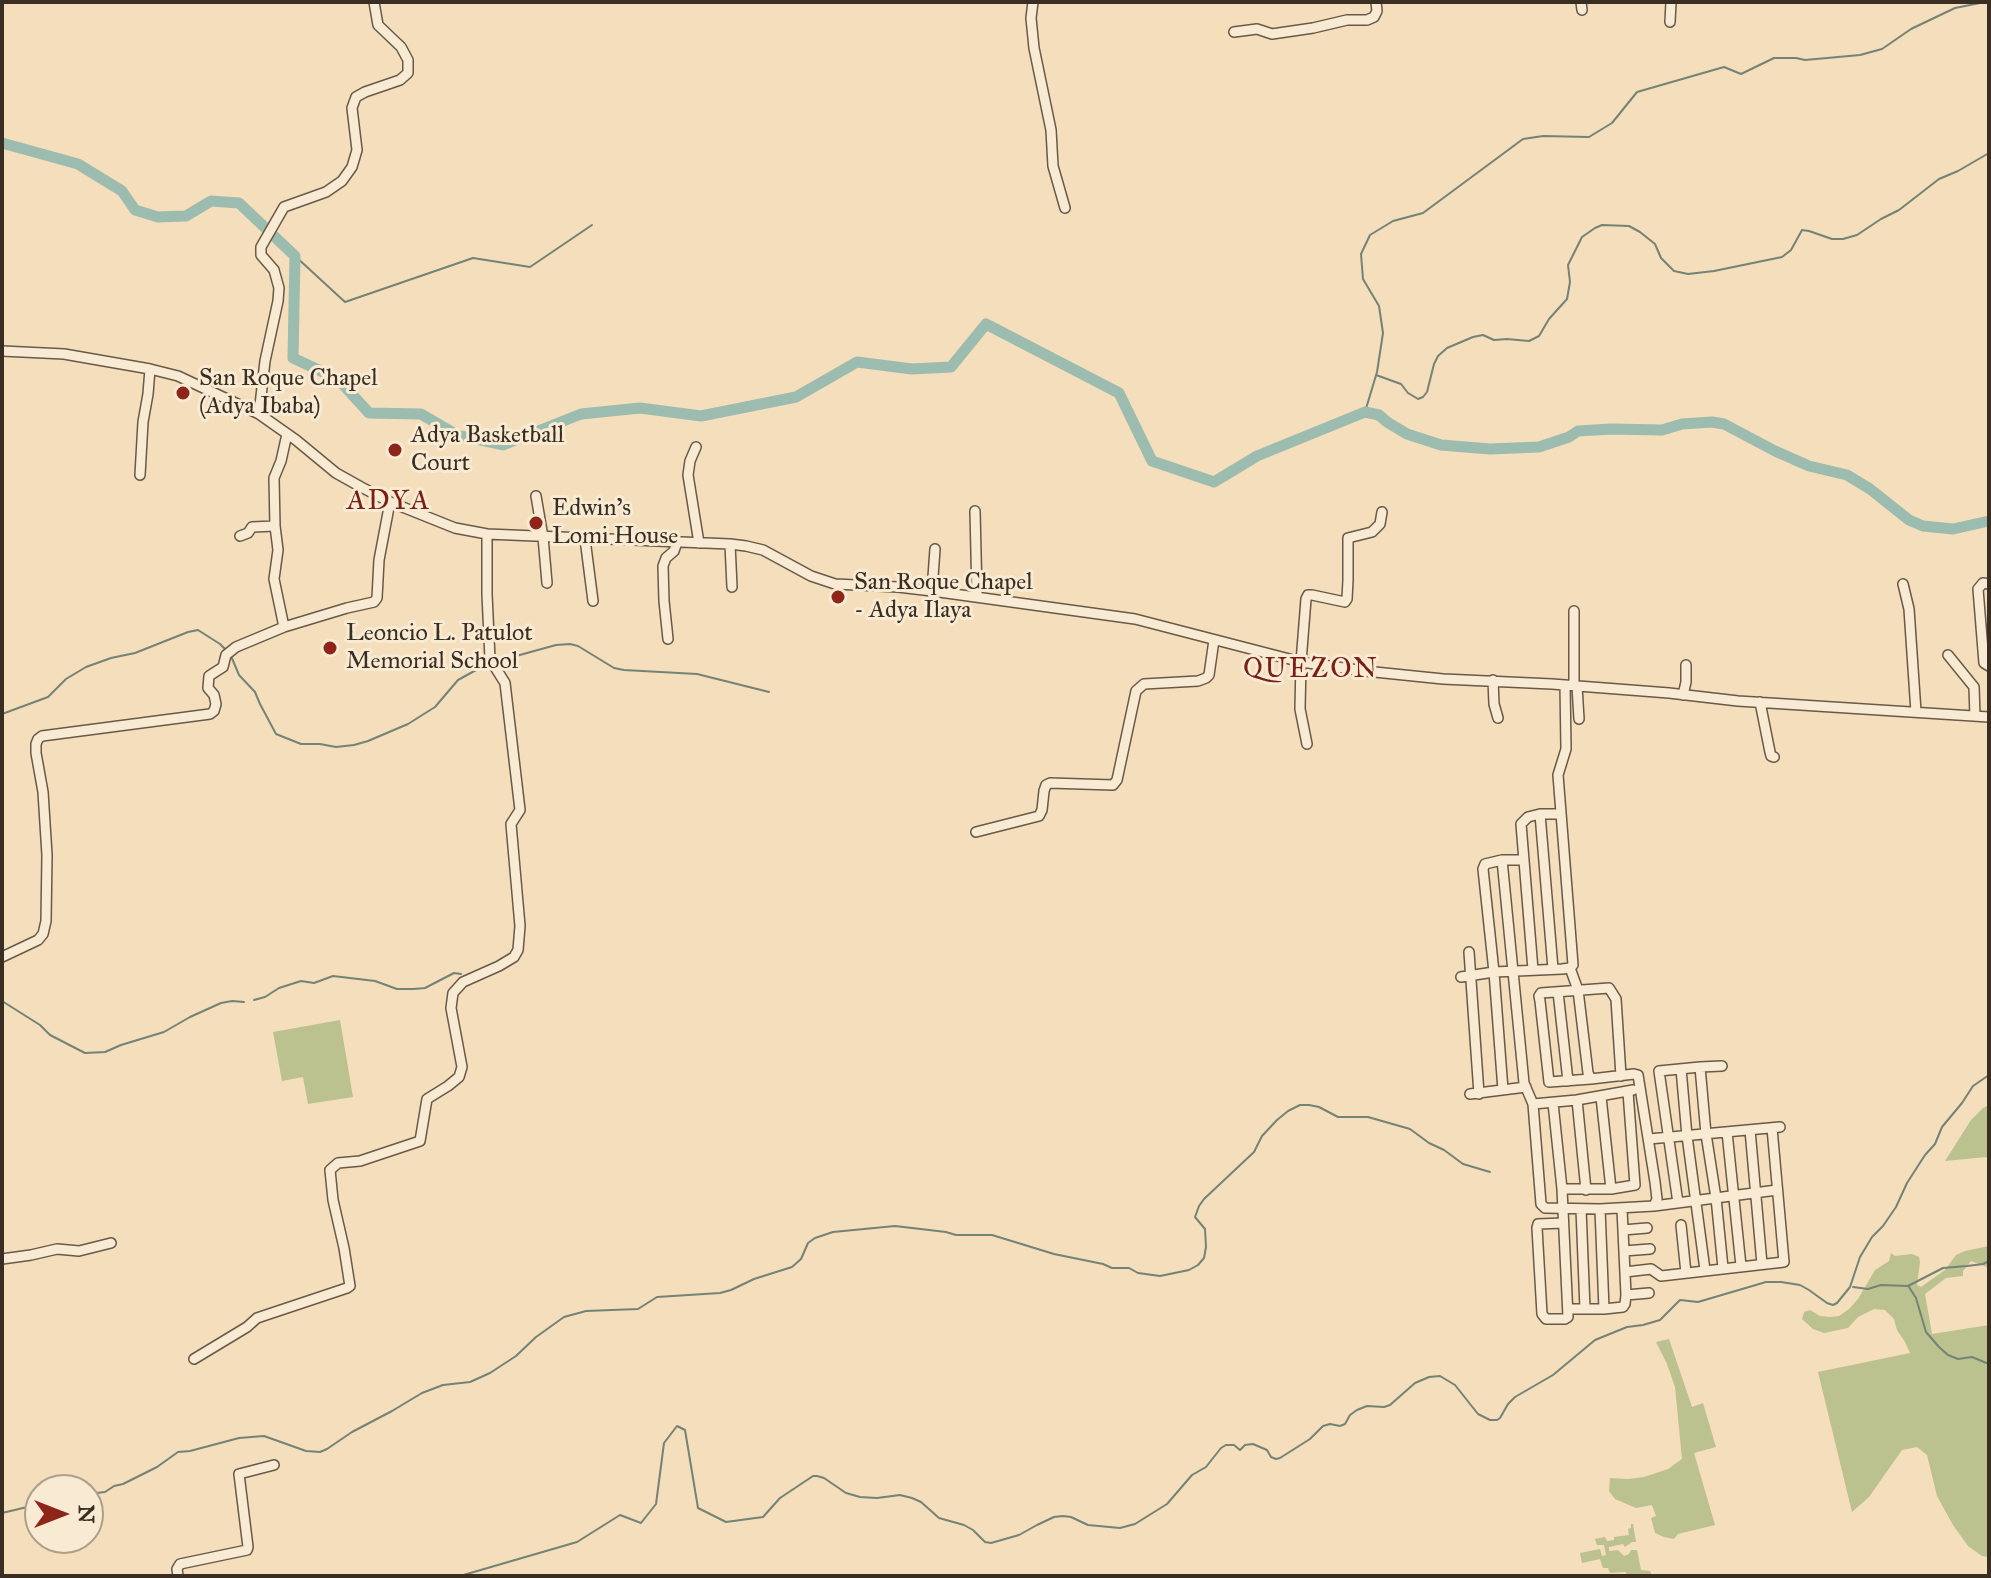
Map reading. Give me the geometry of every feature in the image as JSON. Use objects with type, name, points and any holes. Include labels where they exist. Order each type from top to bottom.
[{"type":"street","points":[[259,414],[279,288],[274,270],[261,255],[264,239],[284,207],[326,192],[342,181],[352,167],[357,150],[352,108],[356,97],[400,80],[408,73],[408,60],[401,47],[378,25],[374,2]]},
{"type":"street","points":[[1033,2],[1034,48],[1051,130],[1053,166],[1065,208]]},
{"type":"street","points":[[1234,32],[1257,29],[1272,34],[1347,20],[1367,20],[1374,17],[1377,11],[1376,2]]},
{"type":"street","points":[[1670,22],[1671,2]]},
{"type":"street","points":[[2,351],[64,354],[178,376],[259,414],[336,473],[390,502],[455,528],[487,534],[730,544],[763,550],[811,576],[835,584],[977,596],[1135,619],[1301,662],[1443,679],[1493,680],[1989,717]]},
{"type":"street","points":[[140,475],[150,369]]},
{"type":"street","points":[[284,627],[275,586],[278,550],[274,478],[287,434]]},
{"type":"street","points":[[696,447],[688,475],[699,543]]},
{"type":"street","points":[[536,496],[547,583]]},
{"type":"street","points":[[2,957],[38,940],[46,921],[47,855],[43,792],[36,753],[38,739],[210,714],[216,704],[208,688],[209,676],[223,667],[226,655],[236,647],[284,627],[374,602],[390,502]]},
{"type":"street","points":[[975,511],[977,596]]},
{"type":"street","points":[[1307,744],[1300,709],[1306,599],[1308,595],[1345,602],[1348,538],[1372,532],[1380,524],[1382,512]]},
{"type":"street","points":[[240,536],[252,527],[275,526]]},
{"type":"street","points":[[194,1359],[257,1318],[350,1286],[330,1170],[334,1165],[360,1161],[420,1141],[427,1099],[459,1077],[462,1067],[451,1008],[453,993],[463,982],[499,966],[514,957],[518,950],[520,926],[511,824],[520,810],[505,683],[490,659],[487,534]]},
{"type":"street","points":[[585,539],[593,601]]},
{"type":"street","points":[[668,639],[663,566],[677,542]]},
{"type":"street","points":[[730,544],[732,587]]},
{"type":"street","points":[[932,591],[935,549]]},
{"type":"street","points":[[1989,584],[1983,583],[1978,589],[1984,663],[1989,666]]},
{"type":"street","points":[[1903,584],[1909,609],[1916,712]]},
{"type":"street","points":[[1570,968],[1573,965],[1558,775],[1566,749],[1574,611]]},
{"type":"street","points":[[976,832],[1039,816],[1046,785],[1050,783],[1113,785],[1117,780],[1136,691],[1144,684],[1206,678],[1214,640]]},
{"type":"street","points":[[1948,655],[1974,687],[1975,716]]},
{"type":"street","points":[[1683,695],[1686,665]]},
{"type":"street","points":[[1493,680],[1498,718]]},
{"type":"street","points":[[1572,686],[1579,719]]},
{"type":"street","points":[[1760,702],[1770,752],[1774,757]]},
{"type":"street","points":[[1533,970],[1521,824],[1528,817],[1540,814],[1561,814]]},
{"type":"street","points":[[1540,814],[1553,969]]},
{"type":"street","points":[[1503,1090],[1483,869],[1485,864],[1502,860],[1524,860]]},
{"type":"street","points":[[1502,860],[1524,1083],[1533,1104],[1541,1204],[1545,1208],[1622,1209],[1777,1190]]},
{"type":"street","points":[[1469,952],[1466,976],[1474,1094],[1526,1087]]},
{"type":"street","points":[[1466,976],[1570,968]]},
{"type":"street","points":[[1570,968],[1578,990],[1591,1079]]},
{"type":"street","points":[[1621,1076],[1616,999],[1609,988],[1541,993],[1549,1082],[1638,1075],[1722,1066]]},
{"type":"street","points":[[1558,992],[1568,1081]]},
{"type":"street","points":[[1700,1067],[1723,1268]]},
{"type":"street","points":[[1681,1069],[1705,1270]]},
{"type":"street","points":[[1659,1071],[1678,1203]]},
{"type":"street","points":[[1638,1075],[1657,1199],[1654,1206]]},
{"type":"street","points":[[1533,1104],[1601,1097],[1641,1087]]},
{"type":"street","points":[[1562,1189],[1611,1189],[1635,1185],[1628,1092]]},
{"type":"street","points":[[1601,1097],[1611,1189]]},
{"type":"street","points":[[1577,1100],[1586,1190]]},
{"type":"street","points":[[1553,1103],[1564,1208],[1568,1317],[1546,1319],[1543,1317],[1537,1228],[1538,1224],[1563,1223]]},
{"type":"street","points":[[1625,1272],[1651,1269],[1661,1276],[1788,1262],[1777,1190],[1776,1127],[1649,1139]]},
{"type":"street","points":[[1750,1130],[1762,1264]]},
{"type":"street","points":[[1727,1132],[1741,1266]]},
{"type":"street","points":[[1581,1209],[1585,1309]]},
{"type":"street","points":[[1600,1209],[1604,1309]]},
{"type":"street","points":[[1568,1309],[1623,1307],[1626,1295],[1622,1209]]},
{"type":"street","points":[[1681,1225],[1686,1273]]},
{"type":"street","points":[[1623,1230],[1647,1228]]},
{"type":"street","points":[[2,1259],[57,1249],[79,1251],[111,1243]]},
{"type":"street","points":[[1624,1251],[1650,1249]]},
{"type":"street","points":[[1626,1295],[1649,1293]]},
{"type":"street","points":[[178,1576],[180,1564],[247,1550],[239,1474],[274,1465]]},
{"type":"green space","points":[[340,1020],[353,1097],[308,1104],[303,1077],[282,1081],[273,1032]]},
{"type":"green space","points":[[1989,1105],[1989,1160],[1986,1157],[1945,1161],[1971,1120]]},
{"type":"green space","points":[[1989,1246],[1989,1274],[1987,1267],[1971,1261],[1963,1276],[1946,1278],[1925,1294],[1932,1334],[1989,1325],[1989,1557],[1968,1546],[1953,1525],[1937,1496],[1927,1455],[1917,1447],[1902,1450],[1869,1497],[1852,1512],[1818,1372],[1910,1353],[1894,1319],[1885,1310],[1874,1309],[1858,1317],[1848,1328],[1824,1333],[1813,1329],[1802,1319],[1804,1312],[1810,1310],[1830,1317],[1839,1316],[1849,1309],[1875,1270],[1889,1261],[1891,1253],[1895,1256],[1912,1254],[1919,1257],[1917,1285],[1921,1287],[1945,1270],[1956,1255]]},
{"type":"green space","points":[[1669,1339],[1692,1407],[1703,1403],[1716,1447],[1694,1453],[1715,1525],[1678,1534],[1674,1539],[1655,1533],[1651,1518],[1656,1516],[1652,1505],[1636,1508],[1615,1499],[1609,1491],[1610,1478],[1644,1477],[1668,1469],[1682,1459],[1675,1387],[1656,1342]]},
{"type":"green space","points":[[1631,1524],[1636,1542],[1625,1547],[1623,1544],[1609,1547],[1609,1551],[1618,1550],[1624,1556],[1631,1550],[1637,1550],[1641,1570],[1650,1571],[1652,1576],[1610,1573],[1608,1568],[1603,1568],[1600,1559],[1582,1563],[1580,1553],[1600,1549],[1602,1556],[1606,1555],[1604,1545],[1597,1545],[1595,1539],[1605,1537],[1607,1541],[1629,1535]]},
{"type":"waterway","points":[[1365,412],[1377,372],[1383,333],[1379,306],[1363,279],[1361,254],[1370,235],[1393,221],[1423,213],[1523,139],[1589,137],[1612,123],[1637,92],[1724,67],[1741,74],[1774,58],[1805,60],[1860,55],[1882,49],[1911,29],[1955,8],[1985,2]]},
{"type":"waterway","points":[[2,143],[78,164],[122,191],[135,210],[158,217],[186,216],[211,201],[239,203],[295,256],[293,358],[338,379],[369,413],[421,414],[457,435],[503,445],[581,414],[640,408],[701,416],[796,397],[857,362],[912,369],[951,367],[986,324],[1119,393],[1152,461],[1214,482],[1257,456],[1365,412],[1379,415],[1407,434],[1441,445],[1490,449],[1539,447],[1578,431],[1662,430],[1682,424],[1712,422],[1724,424],[1809,466],[1847,475],[1909,520],[1923,526],[1953,529],[1989,521]]},
{"type":"waterway","points":[[1376,375],[1401,384],[1418,399],[1427,392],[1434,364],[1447,348],[1483,335],[1494,340],[1529,341],[1539,336],[1567,299],[1570,282],[1568,265],[1582,237],[1602,225],[1629,226],[1640,232],[1655,244],[1661,258],[1674,271],[1688,274],[1714,271],[1782,257],[1791,250],[1802,230],[1832,239],[1857,235],[1899,210],[1939,179],[1989,153]]},
{"type":"waterway","points":[[295,256],[345,302],[473,258],[530,267],[592,225]]},
{"type":"waterway","points":[[2,714],[48,697],[66,679],[86,667],[135,653],[188,632],[198,630],[227,651]]},
{"type":"waterway","points":[[498,661],[570,644],[614,668],[697,674],[769,692]]},
{"type":"waterway","points":[[231,656],[239,675],[255,692],[276,734],[301,744],[336,747],[368,741],[408,724],[435,707],[458,680],[487,664]]},
{"type":"waterway","points":[[254,1000],[301,981],[314,983],[333,976],[375,981],[397,989],[414,989],[425,988],[454,973],[461,974]]},
{"type":"waterway","points":[[2,1001],[50,1035],[85,1053],[105,1052],[164,1032],[221,1003],[244,1002]]},
{"type":"waterway","points":[[460,1576],[577,1542],[620,1515],[641,1523],[656,1504],[664,1443],[677,1426],[685,1430],[698,1508],[726,1522],[763,1517],[780,1498],[817,1476],[846,1493],[860,1497],[900,1495],[912,1498],[939,1518],[964,1525],[985,1542],[991,1543],[1019,1535],[1054,1517],[1071,1517],[1088,1525],[1120,1528],[1135,1524],[1167,1504],[1192,1475],[1206,1467],[1226,1445],[1234,1445],[1240,1450],[1245,1445],[1253,1444],[1267,1450],[1271,1457],[1280,1458],[1310,1439],[1323,1426],[1345,1424],[1350,1415],[1367,1406],[1390,1405],[1415,1383],[1429,1377],[1440,1376],[1455,1385],[1478,1414],[1497,1420],[1515,1397],[1553,1375],[1595,1340],[1627,1327],[1660,1320],[1680,1300],[1698,1302],[1766,1282],[1781,1282],[1800,1285],[1827,1303],[1837,1303],[1850,1287],[1860,1257],[1896,1207],[1907,1183],[1935,1144],[1942,1127],[1973,1086],[1989,1075]]},
{"type":"waterway","points":[[104,1492],[157,1467],[178,1452],[239,1438],[264,1436],[306,1451],[320,1452],[422,1393],[443,1385],[470,1382],[490,1373],[564,1317],[586,1311],[638,1309],[657,1297],[731,1290],[792,1267],[801,1259],[808,1243],[833,1232],[895,1226],[956,1235],[992,1235],[1054,1254],[1112,1268],[1129,1268],[1138,1273],[1160,1276],[1189,1270],[1204,1258],[1206,1247],[1205,1229],[1195,1217],[1199,1206],[1254,1152],[1262,1136],[1277,1120],[1300,1105],[1319,1107],[1338,1117],[1368,1117],[1410,1129],[1463,1164],[1490,1172]]},
{"type":"waterway","points":[[1853,1287],[1908,1286],[1943,1268],[1989,1261]]},
{"type":"waterway","points":[[1909,1287],[1916,1298],[1926,1332],[1939,1347],[1958,1359],[1972,1357],[1989,1364]]},
{"type":"waterway","points":[[2,1513],[24,1508]]},
{"type":"place","name":"San Roque Chapel (Adya Ibaba)","points":[[183,393]]},
{"type":"place","name":"Adya Basketball Court","points":[[395,450]]},
{"type":"place","name":"Edwin's Lomi House","points":[[536,523]]},
{"type":"place","name":"San Roque Chapel - Adya Ilaya","points":[[838,597]]},
{"type":"place","name":"Leoncio L. Patulot Memorial School","points":[[330,648]]},
{"type":"district","name":"ADYA","points":[[389,502]]},
{"type":"district","name":"QUEZON","points":[[1311,670]]}]
